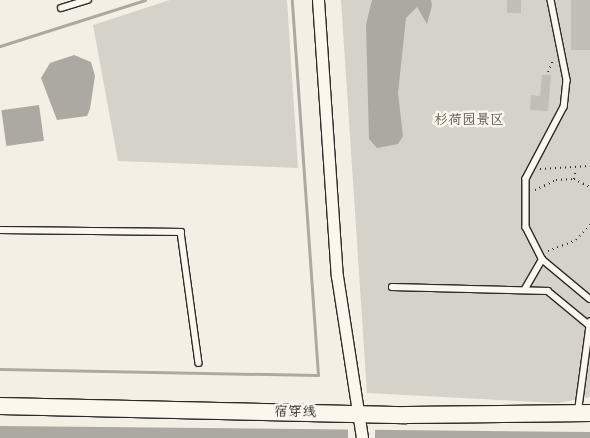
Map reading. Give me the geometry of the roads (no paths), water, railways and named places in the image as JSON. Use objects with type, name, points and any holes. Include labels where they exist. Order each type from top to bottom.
[{"type":"main road","name":"宿穿线","points":[[0,406],[359,427],[584,413]]},
{"type":"street","points":[[318,0],[337,276],[359,427]]},
{"type":"lane","points":[[61,8],[79,1],[88,0]]},
{"type":"lane","points":[[551,0],[567,80],[564,107],[532,168],[524,198],[526,227],[542,259],[590,299]]},
{"type":"lane","points":[[0,230],[180,232],[199,364]]},
{"type":"lane","points":[[525,289],[542,259]]},
{"type":"lane","points":[[392,287],[548,291],[589,323],[584,413]]},
{"type":"waterway","points":[[0,46],[145,0]]},
{"type":"waterway","points":[[0,369],[318,375],[292,0]]},
{"type":"park label","name":"杉荷园景区","points":[[469,120]]}]
